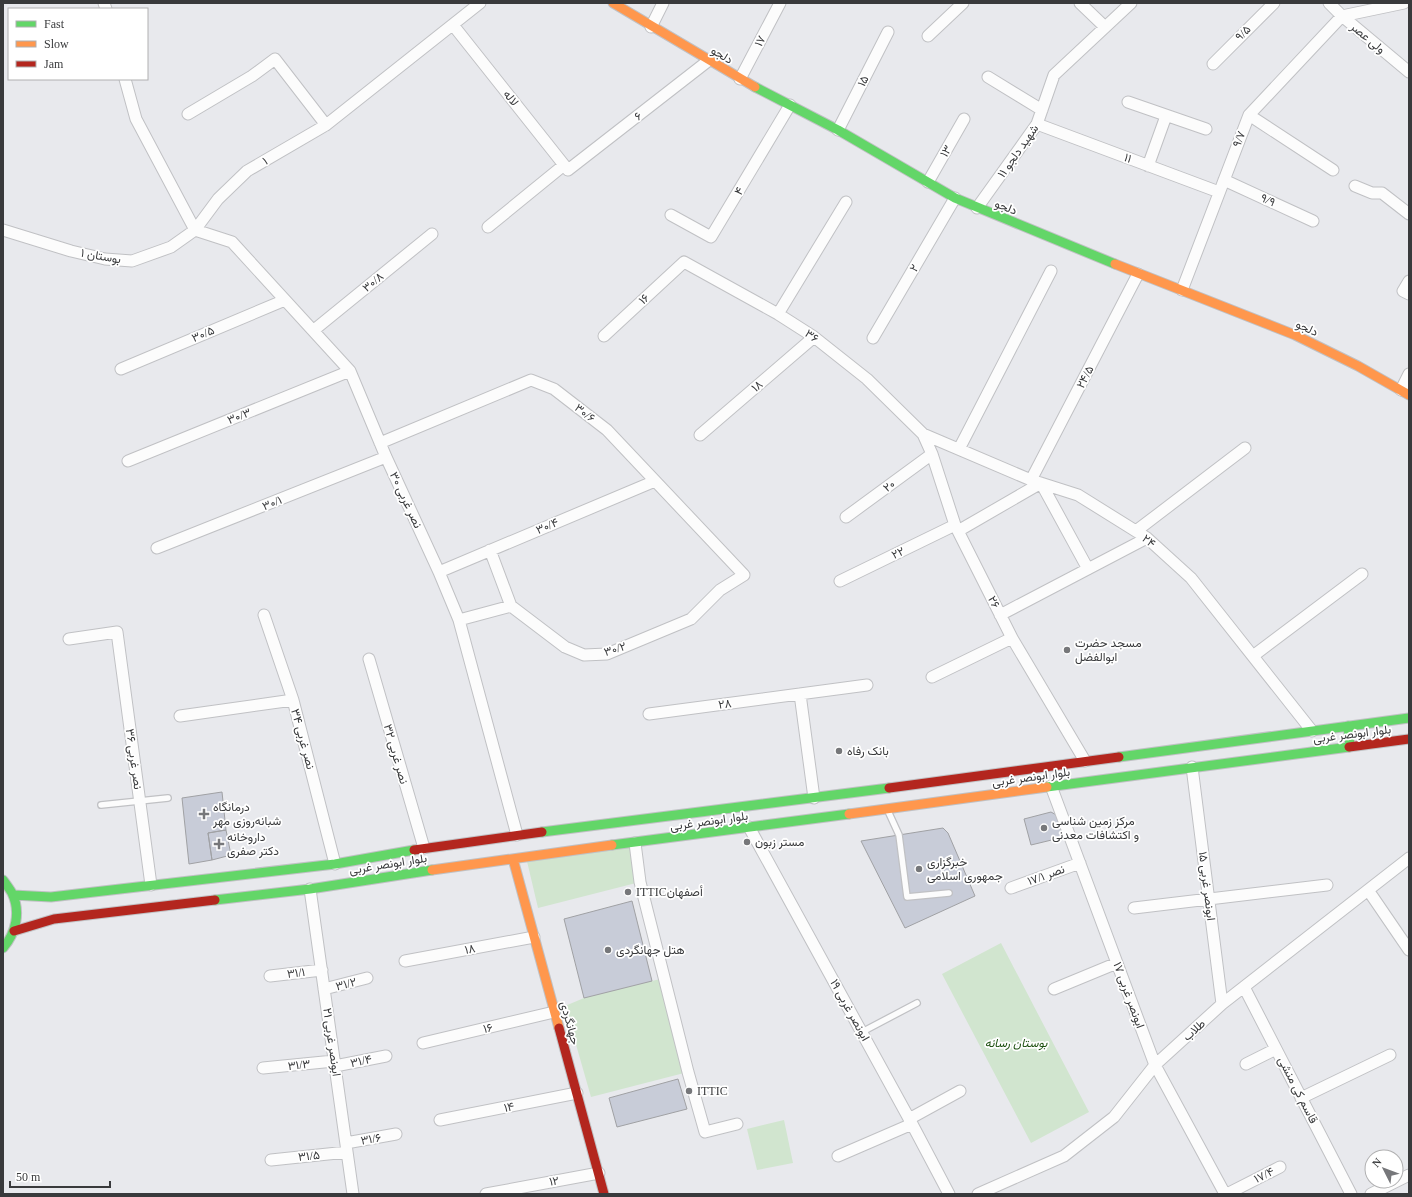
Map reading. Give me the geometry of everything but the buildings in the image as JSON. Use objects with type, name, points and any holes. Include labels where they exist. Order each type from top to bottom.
[{"type":"main road","name":"دلجو","points":[[613,3],[740,80],[838,130],[955,198],[1138,274],[1295,335],[1358,366],[1405,392]]},
{"type":"main road","name":"بلوار ابونصر غربی","points":[[13,895],[51,897],[335,864],[424,848],[517,835],[814,798],[1409,718]]},
{"type":"main road","points":[[1348,726],[1350,746]]},
{"type":"main road","name":"بلوار ابونصر غربی","points":[[14,931],[54,919],[310,889],[428,870],[1409,739]]},
{"type":"main road","name":"جهانگردی","points":[[513,859],[604,1194]]},
{"type":"main road","points":[[3,880],[13,895],[18,913],[14,931],[3,948]]},
{"type":"street","name":"۱","points":[[195,230],[218,199],[247,171],[326,125],[480,3]]},
{"type":"street","points":[[652,27],[663,3]]},
{"type":"street","name":"۱۷","points":[[740,80],[780,3]]},
{"type":"street","points":[[928,36],[963,3]]},
{"type":"street","points":[[1080,3],[1105,27]]},
{"type":"street","name":"شهید دلجو ۱۱","points":[[978,208],[1038,124],[1054,75],[1131,3]]},
{"type":"street","name":"۹/۵","points":[[1213,64],[1274,3]]},
{"type":"street","name":"ولی عصر","points":[[1329,3],[1342,16],[1409,72]]},
{"type":"street","points":[[1342,16],[1404,3]]},
{"type":"street","name":"۹/۷","points":[[1182,290],[1248,115],[1342,16]]},
{"type":"street","name":"لاله","points":[[453,25],[566,168]]},
{"type":"street","name":"۱۵","points":[[838,130],[888,32]]},
{"type":"street","points":[[188,114],[252,76],[275,59],[326,125]]},
{"type":"street","name":"۶","points":[[488,227],[708,61]]},
{"type":"street","points":[[988,77],[1042,110]]},
{"type":"street","points":[[125,80],[136,119],[195,230]]},
{"type":"street","points":[[1128,102],[1206,129]]},
{"type":"street","name":"۴","points":[[671,215],[711,237],[790,105]]},
{"type":"street","points":[[1248,115],[1333,170]]},
{"type":"street","points":[[1148,166],[1166,116]]},
{"type":"street","name":"۱۳","points":[[928,182],[964,119]]},
{"type":"street","name":"۱۱","points":[[1038,124],[1219,192]]},
{"type":"street","name":"۹/۹","points":[[1224,180],[1313,221]]},
{"type":"street","points":[[1355,186],[1372,193],[1382,193],[1409,214]]},
{"type":"street","name":"۲","points":[[873,338],[955,198]]},
{"type":"street","points":[[778,314],[846,202]]},
{"type":"street","name":"بوستان ۱","points":[[3,230],[71,251],[105,258],[132,261],[171,247],[195,230]]},
{"type":"street","name":"نصر غربی ۳۰","points":[[195,230],[232,242],[350,371],[386,457],[439,572],[459,620],[517,835]]},
{"type":"street","name":"۳۰/۸","points":[[314,330],[432,234]]},
{"type":"street","name":"۳۶","points":[[684,262],[778,314],[814,337],[867,379],[923,434]]},
{"type":"street","name":"۱۶","points":[[604,336],[684,262]]},
{"type":"street","points":[[959,449],[1051,271]]},
{"type":"street","name":"۲۴/۵","points":[[1036,481],[1138,274]]},
{"type":"street","points":[[1409,281],[1404,291],[1409,294]]},
{"type":"street","name":"۳۰/۵","points":[[121,368],[286,300]]},
{"type":"street","name":"۱۸","points":[[700,435],[814,337]]},
{"type":"street","name":"۳۰/۳","points":[[128,461],[350,371]]},
{"type":"street","points":[[1405,392],[1409,374]]},
{"type":"street","name":"۳۰/۶","points":[[380,443],[531,380],[554,389],[607,430],[744,575]]},
{"type":"street","name":"۲۴","points":[[923,434],[1036,481],[1078,496],[1147,538],[1192,578],[1312,731]]},
{"type":"street","name":"۲۶","points":[[923,434],[932,454],[957,528],[1000,615],[1012,638],[1085,761]]},
{"type":"street","points":[[1136,531],[1245,448]]},
{"type":"street","name":"۲۰","points":[[846,518],[932,454]]},
{"type":"street","name":"۳۰/۱","points":[[158,548],[386,457]]},
{"type":"street","name":"۳۰/۴","points":[[439,572],[655,481]]},
{"type":"street","points":[[1036,481],[1088,569]]},
{"type":"street","name":"۲۲","points":[[840,581],[957,528],[1036,481]]},
{"type":"street","points":[[1000,615],[1147,538]]},
{"type":"street","points":[[459,620],[511,606],[490,550]]},
{"type":"street","points":[[1252,656],[1362,574]]},
{"type":"street","name":"۳۰/۲","points":[[511,606],[565,647],[584,655],[607,654],[691,619],[720,590],[744,575]]},
{"type":"street","name":"نصر غربی ۳۴","points":[[264,615],[293,700],[335,864]]},
{"type":"street","name":"نصر غربی ۳۶","points":[[69,638],[117,632],[151,885]]},
{"type":"street","points":[[932,677],[1012,638]]},
{"type":"street","name":"نصر غربی ۳۲","points":[[369,659],[424,848]]},
{"type":"street","name":"۲۸","points":[[649,714],[867,685]]},
{"type":"street","points":[[800,694],[814,798]]},
{"type":"street","points":[[180,716],[293,700]]},
{"type":"street","name":"ابونصر غربی ۱۵","points":[[1192,767],[1222,1004]]},
{"type":"street","name":"ابونصر غربی ۱۷","points":[[1051,786],[1155,1065],[1226,1194]]},
{"type":"street","name":"ابونصر غربی ۱۹","points":[[749,827],[949,1194]]},
{"type":"street","points":[[635,843],[640,882],[688,1072],[706,1132],[737,1124]]},
{"type":"street","name":"طلاب","points":[[978,1194],[1064,1156],[1114,1117],[1155,1065],[1222,1004],[1409,858]]},
{"type":"street","name":"نصر ۱۷/۱","points":[[1011,888],[1080,863]]},
{"type":"street","points":[[1134,908],[1328,885]]},
{"type":"street","name":"ابونصر غربی ۲۱","points":[[310,889],[353,1194]]},
{"type":"street","points":[[1368,890],[1409,950]]},
{"type":"street","name":"۱۸","points":[[405,961],[534,937]]},
{"type":"street","points":[[1054,989],[1117,964]]},
{"type":"street","name":"۳۱/۱","points":[[270,976],[322,970]]},
{"type":"street","name":"۳۱/۲","points":[[324,989],[368,978]]},
{"type":"street","name":"قاسم کی منشی","points":[[1244,987],[1351,1194]]},
{"type":"street","name":"۱۶","points":[[422,1043],[554,1012]]},
{"type":"street","points":[[1246,1064],[1276,1049]]},
{"type":"street","points":[[1301,1098],[1390,1055]]},
{"type":"street","name":"۳۱/۴","points":[[335,1064],[386,1056]]},
{"type":"street","name":"۳۱/۳","points":[[263,1068],[335,1064]]},
{"type":"street","points":[[838,1156],[910,1121],[960,1090]]},
{"type":"street","name":"۱۴","points":[[440,1120],[577,1093]]},
{"type":"street","name":"۳۱/۶","points":[[347,1147],[396,1134]]},
{"type":"street","name":"۳۱/۵","points":[[271,1160],[347,1147]]},
{"type":"street","name":"۱۷/۴","points":[[1226,1194],[1280,1167]]},
{"type":"street","name":"۱۲","points":[[486,1194],[599,1173]]},
{"type":"street","points":[[1371,1194],[1409,1175]]},
{"type":"lane","points":[[100,805],[168,798]]},
{"type":"lane","points":[[887,809],[899,835],[907,897],[949,893]]},
{"type":"lane","points":[[862,1032],[917,1003]]},
{"type":"green space","points":[[635,843],[640,882],[538,908],[526,857]]},
{"type":"green space","name":"بوستان رسانه","points":[[1001,943],[1089,1112],[1031,1143],[942,974]]},
{"type":"green space","points":[[664,978],[688,1072],[591,1097],[565,1006],[584,998]]},
{"type":"green space","points":[[784,1120],[793,1163],[757,1170],[747,1129]]},
{"type":"traffic: fast","points":[[755,87],[838,130],[955,198],[1115,264]]},
{"type":"traffic: fast","points":[[1119,757],[1409,718]]},
{"type":"traffic: fast","points":[[1348,726],[1350,746]]},
{"type":"traffic: fast","points":[[1047,787],[1349,747]]},
{"type":"traffic: fast","points":[[542,832],[889,788]]},
{"type":"traffic: fast","points":[[612,845],[849,814]]},
{"type":"traffic: fast","points":[[13,895],[51,897],[335,864],[414,850]]},
{"type":"traffic: fast","points":[[215,900],[310,889],[432,870]]},
{"type":"traffic: fast","points":[[3,880],[15,900],[17,915],[14,929],[3,948]]},
{"type":"traffic: slow","points":[[613,3],[755,87]]},
{"type":"traffic: slow","points":[[1115,264],[1295,335],[1358,366],[1409,395]]},
{"type":"traffic: slow","points":[[849,814],[1047,787]]},
{"type":"traffic: slow","points":[[432,870],[612,845]]},
{"type":"traffic: slow","points":[[513,859],[559,1028]]},
{"type":"traffic: jam","points":[[1349,747],[1409,739]]},
{"type":"traffic: jam","points":[[889,788],[1119,757]]},
{"type":"traffic: jam","points":[[414,850],[542,832]]},
{"type":"traffic: jam","points":[[14,931],[54,919],[215,900]]},
{"type":"traffic: jam","points":[[559,1028],[604,1194]]},
{"type":"place","name":"مسجد حضرت ابوالفضل","points":[[1067,650]]},
{"type":"place","name":"بانک رفاه","points":[[839,751]]},
{"type":"place","name":"درمانگاه شبانه‌روزی مهر","points":[[204,814]]},
{"type":"place","name":"مرکز زمین شناسی و اکتشافات معدنی","points":[[1044,828]]},
{"type":"place","name":"مستر زبون","points":[[747,842]]},
{"type":"place","name":"داروخانه دکتر صفری","points":[[219,844]]},
{"type":"place","name":"خبرگزاری جمهوری اسلامی","points":[[919,869]]},
{"type":"place","name":"ITTICأصفهان","points":[[628,892]]},
{"type":"place","name":"هتل جهانگردی","points":[[608,950]]},
{"type":"place","name":"ITTIC","points":[[689,1091]]}]
